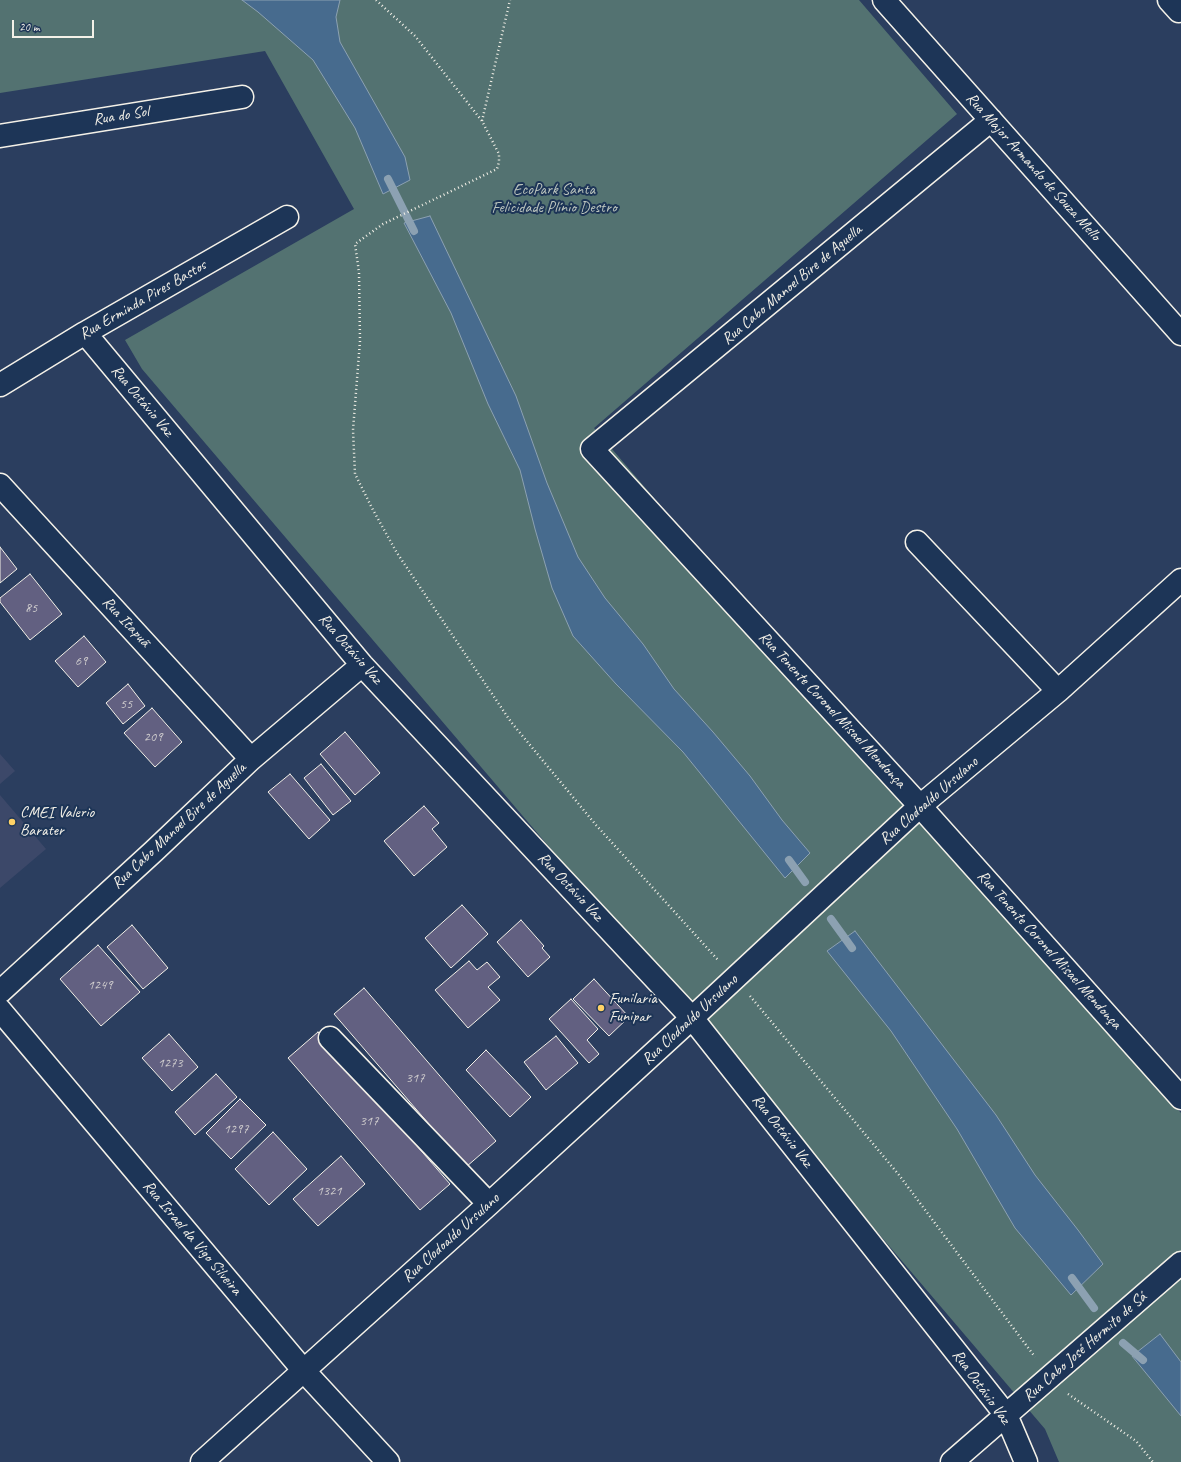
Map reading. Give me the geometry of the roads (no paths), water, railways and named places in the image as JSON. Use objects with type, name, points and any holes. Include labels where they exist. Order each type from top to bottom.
[{"type":"street","name":"Rua Major Armando de Souza Mello","points":[[884,0],[1181,334]]},
{"type":"street","name":"Rua do Sol","points":[[0,136],[242,96]]},
{"type":"street","name":"Rua Cabo Manoel Bire de Aguella","points":[[592,449],[991,120]]},
{"type":"street","name":"Rua Erminda Pires Bastos","points":[[0,385],[85,333],[287,217]]},
{"type":"street","name":"Rua Octávio Vaz","points":[[85,333],[362,665],[692,1018],[1006,1415],[1026,1462]]},
{"type":"street","name":"Rua Tenente Coronel Misael Mendonça","points":[[592,449],[920,806],[1181,1098]]},
{"type":"street","name":"Rua Itapuã","points":[[0,485],[251,759]]},
{"type":"street","points":[[917,542],[1058,691]]},
{"type":"street","name":"Rua Clodoaldo Ursulano","points":[[202,1462],[489,1204],[735,979],[920,806],[1058,691],[1181,580]]},
{"type":"street","name":"Rua Cabo Manoel Bire de Aguella","points":[[0,992],[154,851],[251,759],[362,665]]},
{"type":"street","name":"Rua Israel da Vigo Silveira","points":[[0,1010],[304,1371],[388,1462]]},
{"type":"street","points":[[330,1038],[489,1204]]},
{"type":"street","name":"Rua Cabo José Hermito de Sá","points":[[952,1462],[1181,1263]]},
{"type":"waterway","points":[[388,179],[414,231]]},
{"type":"waterway","points":[[789,860],[805,882]]},
{"type":"waterway","points":[[831,919],[852,948]]},
{"type":"waterway","points":[[1072,1278],[1094,1308]]},
{"type":"waterway","points":[[1123,1343],[1143,1360]]},
{"type":"place","name":"CMEI Valerio Barater","points":[[12,822]]},
{"type":"place","name":"Funilaria Funipar","points":[[601,1008]]},
{"type":"park label","name":"EcoPark Santa Felicidade Plínio Destro","points":[[554,199]]}]
